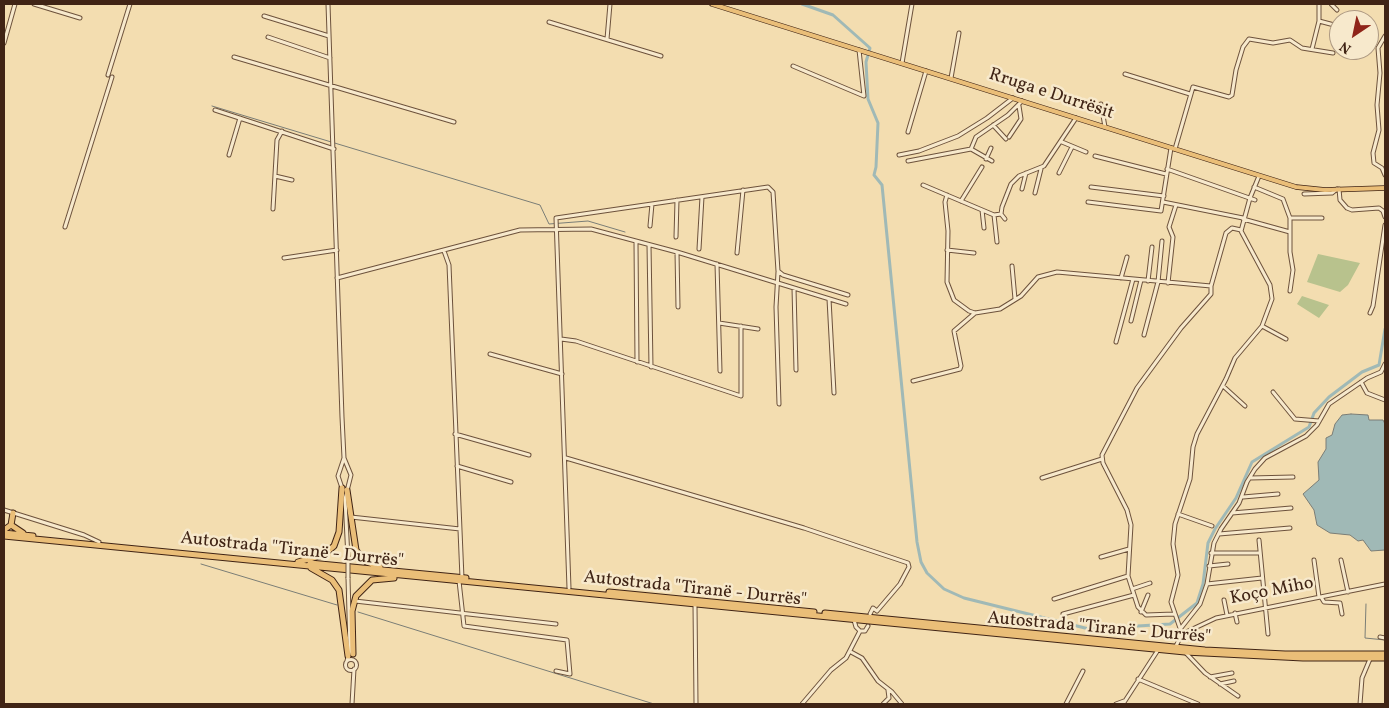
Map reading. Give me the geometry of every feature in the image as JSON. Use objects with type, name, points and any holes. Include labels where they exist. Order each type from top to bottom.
[{"type":"highway","points":[[345,489],[354,545],[364,561],[376,566],[423,574]]},
{"type":"highway","points":[[298,562],[323,556],[334,546],[345,489]]},
{"type":"highway","points":[[4,533],[11,525],[13,513]]},
{"type":"highway","points":[[11,525],[16,530],[32,536]]},
{"type":"highway","name":"Autostrada \"Tiranë - Durrës\"","points":[[4,533],[90,539],[99,542],[423,574],[461,580],[695,605],[1158,650],[1283,658],[1370,658],[1385,656]]},
{"type":"highway","name":"Autostrada \"Tiranë - Durrës\"","points":[[4,533],[410,576],[569,588],[1175,648],[1285,654],[1385,656]]},
{"type":"highway","points":[[309,566],[329,578],[339,590],[350,655]]},
{"type":"highway","points":[[350,655],[354,601],[363,586],[372,580],[410,576]]},
{"type":"main road","name":"Rruga e Durrësit","points":[[712,4],[1303,189],[1385,188]]},
{"type":"street","points":[[4,43],[15,4]]},
{"type":"street","points":[[34,4],[80,18]]},
{"type":"street","points":[[65,227],[130,4]]},
{"type":"street","points":[[328,4],[344,458],[351,477],[345,489],[345,499],[350,655],[346,666],[352,682]]},
{"type":"street","points":[[607,39],[610,4]]},
{"type":"street","points":[[902,63],[912,4]]},
{"type":"street","points":[[1312,49],[1319,21],[1319,4]]},
{"type":"street","points":[[1331,4],[1337,10]]},
{"type":"street","points":[[264,16],[330,36]]},
{"type":"street","points":[[1319,21],[1329,24]]},
{"type":"street","points":[[549,22],[661,56]]},
{"type":"street","points":[[951,78],[959,33]]},
{"type":"street","points":[[1385,36],[1378,52],[1379,130],[1373,159],[1382,168],[1385,175]]},
{"type":"street","points":[[268,37],[330,58]]},
{"type":"street","points":[[1088,202],[1160,211],[1167,169],[1190,94],[1195,87],[1228,97],[1232,95],[1236,70],[1243,47],[1249,39],[1273,43],[1290,40],[1302,48],[1329,52]]},
{"type":"street","points":[[793,66],[864,96],[861,50]]},
{"type":"street","points":[[234,57],[454,122]]},
{"type":"street","points":[[908,132],[926,71]]},
{"type":"street","points":[[1125,74],[1190,94]]},
{"type":"street","points":[[899,155],[920,151],[958,136],[987,118],[1013,98]]},
{"type":"street","points":[[971,150],[976,137],[1019,105],[1022,100]]},
{"type":"street","points":[[1101,104],[1105,127]]},
{"type":"street","points":[[993,125],[1008,138],[1020,119],[1019,105]]},
{"type":"street","points":[[215,110],[334,145]]},
{"type":"street","points":[[229,155],[240,118]]},
{"type":"street","points":[[1035,193],[1041,168],[1062,142],[1076,118]]},
{"type":"street","points":[[273,209],[277,140],[282,131]]},
{"type":"street","points":[[1062,142],[1086,152]]},
{"type":"street","points":[[1059,173],[1072,147]]},
{"type":"street","points":[[986,158],[991,148]]},
{"type":"street","points":[[908,161],[971,150],[992,161]]},
{"type":"street","points":[[1095,156],[1166,174]]},
{"type":"street","points":[[961,201],[982,167]]},
{"type":"street","points":[[1001,214],[1011,184],[1019,176],[1041,168]]},
{"type":"street","points":[[1167,169],[1256,200]]},
{"type":"street","points":[[1022,189],[1026,173]]},
{"type":"street","points":[[275,176],[292,180]]},
{"type":"street","points":[[1175,648],[1182,634],[1171,599],[1178,575],[1172,544],[1178,514],[1190,479],[1197,434],[1223,386],[1237,353],[1262,326],[1268,314],[1272,290],[1241,230],[1243,218],[1259,176]]},
{"type":"street","points":[[923,185],[994,215],[1001,214]]},
{"type":"street","points":[[569,588],[562,339],[556,227],[558,216],[768,187],[773,192],[778,272],[776,282],[778,404]]},
{"type":"street","points":[[1091,187],[1164,196]]},
{"type":"street","points":[[1254,187],[1283,199],[1290,218],[1293,275],[1290,291]]},
{"type":"street","points":[[1304,194],[1332,193],[1338,189],[1340,200],[1347,208],[1352,210],[1378,208],[1383,211],[1385,217]]},
{"type":"street","points":[[736,252],[743,190]]},
{"type":"street","points":[[947,195],[945,202],[948,231],[948,289],[958,304],[974,313]]},
{"type":"street","points":[[699,249],[702,197]]},
{"type":"street","points":[[676,237],[677,200]]},
{"type":"street","points":[[1163,202],[1243,218],[1290,232]]},
{"type":"street","points":[[650,226],[652,204]]},
{"type":"street","points":[[1168,283],[1173,237],[1168,227],[1176,205]]},
{"type":"street","points":[[982,210],[984,228]]},
{"type":"street","points":[[1001,214],[1005,219]]},
{"type":"street","points":[[994,215],[997,242]]},
{"type":"street","points":[[1290,218],[1322,218]]},
{"type":"street","points":[[1370,312],[1374,306],[1385,225]]},
{"type":"street","points":[[337,278],[520,230],[556,227],[598,230],[677,252],[846,304]]},
{"type":"street","points":[[1175,615],[1152,616],[1141,612],[1128,576],[1131,525],[1127,510],[1102,459],[1104,450],[1137,388],[1181,328],[1212,292],[1211,286],[1226,233],[1232,228],[1241,230]]},
{"type":"street","points":[[1144,335],[1158,282],[1162,241]]},
{"type":"street","points":[[636,242],[638,362]]},
{"type":"street","points":[[649,245],[651,366]]},
{"type":"street","points":[[1148,281],[1152,247]]},
{"type":"street","points":[[284,258],[337,250]]},
{"type":"street","points":[[444,250],[449,264],[462,624],[568,640],[570,674],[556,670]]},
{"type":"street","points":[[947,250],[974,253]]},
{"type":"street","points":[[677,252],[678,307]]},
{"type":"street","points":[[1122,278],[1127,258]]},
{"type":"street","points":[[717,264],[720,371]]},
{"type":"street","points":[[1012,266],[1015,300]]},
{"type":"street","points":[[778,272],[782,275],[848,295]]},
{"type":"street","points":[[914,381],[960,369],[961,366],[953,333],[974,313],[1000,309],[1029,289],[1038,277],[1050,273],[1211,286]]},
{"type":"street","points":[[1116,342],[1133,279]]},
{"type":"street","points":[[1131,321],[1140,280]]},
{"type":"street","points":[[794,288],[796,370]]},
{"type":"street","points":[[829,299],[834,393]]},
{"type":"street","points":[[719,323],[758,329]]},
{"type":"street","points":[[562,339],[741,396],[741,326]]},
{"type":"street","points":[[1262,326],[1286,339]]},
{"type":"street","points":[[490,354],[562,374]]},
{"type":"street","points":[[1181,628],[1198,607],[1207,584],[1211,553],[1218,534],[1242,497],[1249,478],[1265,458],[1306,436],[1319,421],[1329,404],[1360,382],[1381,372],[1385,364]]},
{"type":"street","points":[[1360,382],[1367,393],[1385,400]]},
{"type":"street","points":[[1223,386],[1245,406]]},
{"type":"street","points":[[1273,392],[1295,419],[1319,421]]},
{"type":"street","points":[[456,434],[529,455]]},
{"type":"street","points":[[344,458],[338,476],[345,489]]},
{"type":"street","points":[[566,458],[804,528],[908,563],[909,568],[900,584],[877,611],[878,618]]},
{"type":"street","points":[[1042,478],[1102,459]]},
{"type":"street","points":[[457,466],[511,482]]},
{"type":"street","points":[[340,471],[349,471]]},
{"type":"street","points":[[1249,478],[1293,477]]},
{"type":"street","points":[[340,481],[349,481]]},
{"type":"street","points":[[1242,497],[1278,494]]},
{"type":"street","points":[[1232,514],[1291,508]]},
{"type":"street","points":[[4,510],[90,539]]},
{"type":"street","points":[[1178,514],[1212,526]]},
{"type":"street","points":[[350,516],[460,529]]},
{"type":"street","points":[[1218,534],[1290,528]]},
{"type":"street","points":[[1259,540],[1268,634]]},
{"type":"street","points":[[1101,557],[1130,548]]},
{"type":"street","points":[[1211,553],[1260,553]]},
{"type":"street","points":[[1314,560],[1320,597],[1324,602],[1340,603],[1342,614]]},
{"type":"street","points":[[1342,560],[1348,592]]},
{"type":"street","points":[[1209,566],[1228,564]]},
{"type":"street","points":[[1054,599],[1128,576]]},
{"type":"street","points":[[1207,584],[1262,578]]},
{"type":"street","points":[[1132,589],[1150,583]]},
{"type":"street","name":"Koço Miho","points":[[1182,634],[1212,619],[1226,615],[1385,584]]},
{"type":"street","points":[[1063,614],[1134,595]]},
{"type":"street","points":[[1141,612],[1148,595]]},
{"type":"street","points":[[1224,600],[1226,615]]},
{"type":"street","points":[[354,601],[556,624]]},
{"type":"street","points":[[695,605],[696,703]]},
{"type":"street","points":[[870,614],[873,608],[877,611]]},
{"type":"street","points":[[1235,613],[1237,622]]},
{"type":"street","points":[[854,620],[856,627],[860,631]]},
{"type":"street","points":[[802,704],[851,652],[860,631],[865,630],[868,626]]},
{"type":"street","points":[[1380,638],[1385,638]]},
{"type":"street","points":[[1116,704],[1124,702],[1158,650]]},
{"type":"street","points":[[851,652],[862,658],[878,681],[902,704]]},
{"type":"street","points":[[1185,652],[1210,677],[1238,696]]},
{"type":"street","points":[[350,655],[356,662]]},
{"type":"street","points":[[350,655],[352,660],[356,662]]},
{"type":"street","points":[[1360,704],[1362,678],[1370,658]]},
{"type":"street","points":[[352,704],[352,682],[356,662]]},
{"type":"street","points":[[349,670],[354,670]]},
{"type":"street","points":[[1066,704],[1083,671]]},
{"type":"street","points":[[1210,677],[1232,673]]},
{"type":"street","points":[[1138,679],[1198,704]]},
{"type":"street","points":[[1219,684],[1234,681]]},
{"type":"street","points":[[883,704],[888,700],[888,689]]},
{"type":"green space","points":[[1318,254],[1360,263],[1348,285],[1340,292],[1307,282]]},
{"type":"green space","points":[[1302,296],[1329,305],[1319,318],[1297,304]]},
{"type":"water","points":[[1342,415],[1368,415],[1369,420],[1383,420],[1385,424],[1385,550],[1371,551],[1363,540],[1358,541],[1350,535],[1330,533],[1317,525],[1314,510],[1303,494],[1319,480],[1318,462],[1326,449],[1326,438],[1332,435],[1335,424]]},
{"type":"waterway","points":[[802,4],[833,15],[870,48],[866,62],[868,99],[878,123],[874,175],[882,185],[917,542],[921,562],[927,573],[944,589],[964,598],[1089,629],[1170,624],[1197,603],[1203,584],[1208,543],[1236,498],[1252,462],[1309,427],[1314,413],[1329,397],[1362,372],[1379,365],[1385,329]]},
{"type":"waterway","points":[[212,106],[540,205],[549,224],[588,221],[625,232]]},
{"type":"waterway","points":[[201,564],[337,605]]},
{"type":"waterway","points":[[1366,604],[1365,638],[1385,640]]},
{"type":"waterway","points":[[358,612],[654,704]]}]
